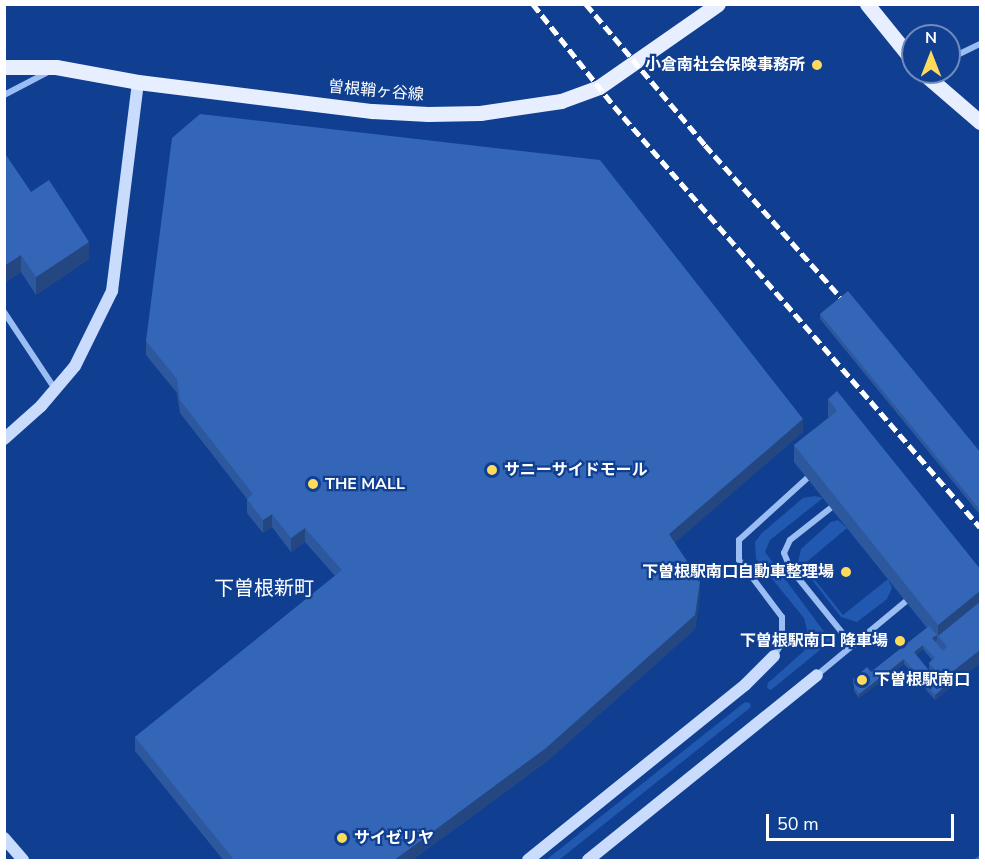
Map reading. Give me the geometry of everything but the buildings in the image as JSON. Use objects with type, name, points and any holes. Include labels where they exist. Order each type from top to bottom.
[{"type":"main road","name":"曽根鞘ヶ谷線","points":[[4,67],[56,67],[138,82],[372,111],[438,114],[523,108],[561,100],[599,87],[718,4]]},
{"type":"main road","points":[[867,4],[901,46]]},
{"type":"main road","points":[[936,84],[981,122]]},
{"type":"street","points":[[961,53],[981,44]]},
{"type":"street","points":[[4,95],[56,67]]},
{"type":"street","points":[[4,439],[75,366],[112,291],[138,82]]},
{"type":"street","points":[[4,312],[55,389]]},
{"type":"street","points":[[528,861],[745,685],[774,656],[782,643],[782,617],[739,560],[739,540],[817,469]]},
{"type":"street","points":[[840,500],[790,540],[784,553],[790,568],[853,646]]},
{"type":"street","points":[[588,861],[918,592]]},
{"type":"street","points":[[4,838],[23,861]]},
{"type":"shaded area","points":[[815,496],[823,498],[770,540],[765,552],[831,641],[771,690],[767,688],[768,683],[804,651],[809,638],[804,618],[756,559],[755,542],[762,533],[803,498]]},
{"type":"shaded area","points":[[838,520],[847,528],[803,565],[843,615],[888,579],[892,588],[887,599],[857,622],[841,617],[798,562],[801,549],[831,522]]},
{"type":"shaded area","points":[[745,702],[750,703],[751,707],[559,860],[546,860]]},
{"type":"railway","points":[[533,4],[614,106],[980,527]]},
{"type":"railway","points":[[586,4],[705,145],[852,310]]},
{"type":"place","name":"小倉南社会保険事務所","points":[[817,65]]},
{"type":"place","name":"サニーサイドモール","points":[[492,470]]},
{"type":"place","name":"THE MALL","points":[[313,484]]},
{"type":"place","name":"下曽根駅南口自動車整理場","points":[[846,572]]},
{"type":"place","name":"下曽根駅南口 降車場","points":[[900,641]]},
{"type":"place","name":"下曽根駅南口","points":[[862,680]]},
{"type":"place","name":"サイゼリヤ","points":[[342,838]]},
{"type":"district","name":"下曽根新町","points":[[264,588]]}]
